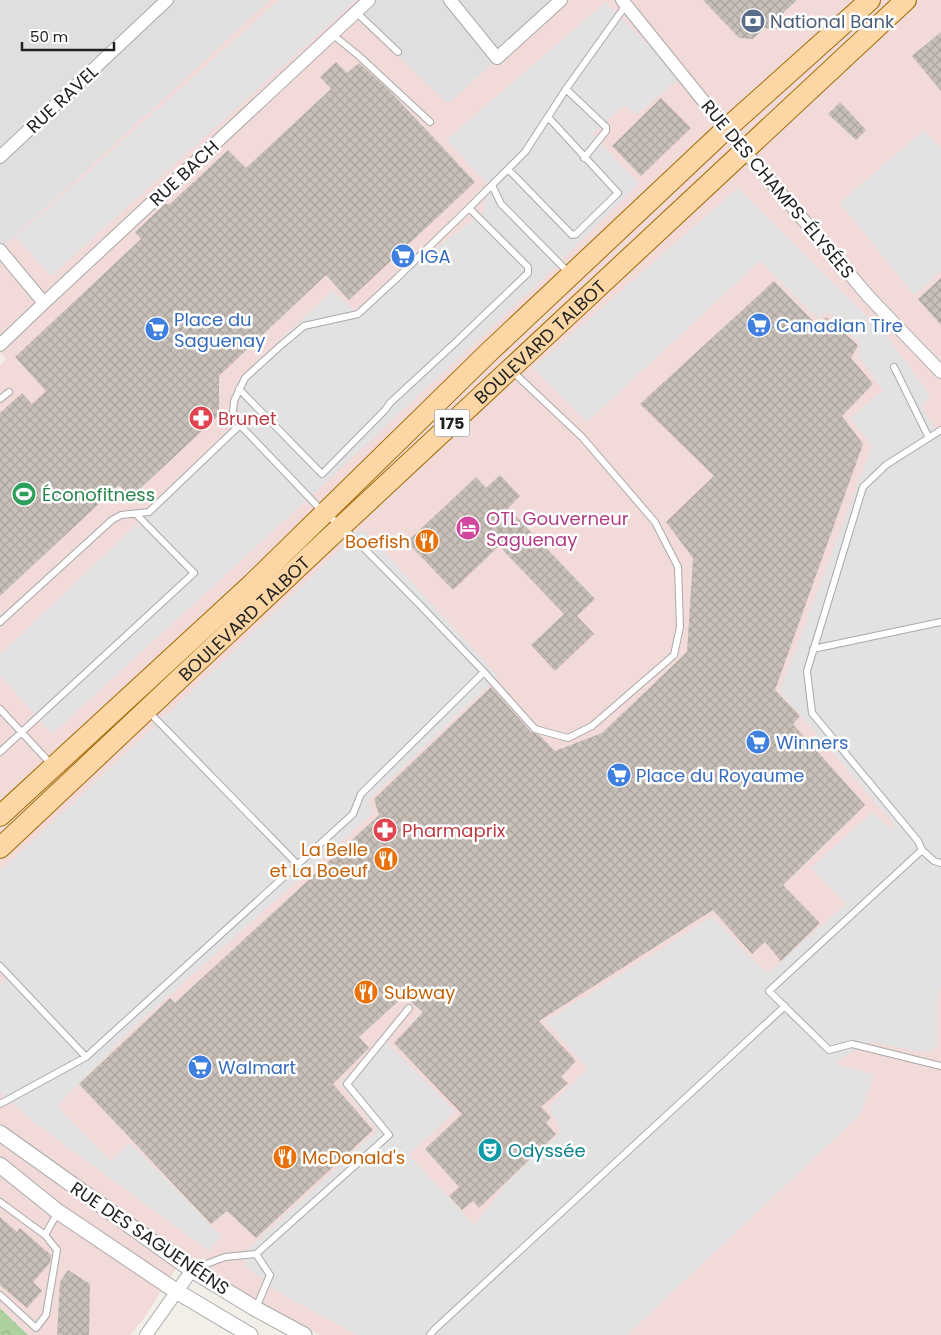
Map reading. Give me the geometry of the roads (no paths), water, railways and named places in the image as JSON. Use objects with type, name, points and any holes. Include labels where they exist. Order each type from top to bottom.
[{"type":"main road","name":"BOULEVARD TALBOT","points":[[0,816],[252,583],[482,360],[726,129],[870,0]]},
{"type":"main road","name":"BOULEVARD TALBOT","points":[[0,848],[906,0]]},
{"type":"street","name":"RUE RAVEL","points":[[0,157],[167,0]]},
{"type":"street","name":"RUE BACH","points":[[0,346],[369,0]]},
{"type":"street","points":[[450,0],[497,58],[562,0]]},
{"type":"street","name":"RUE DES CHAMPS-ÉLYSÉES","points":[[624,3],[726,129],[869,297],[941,372]]},
{"type":"street","points":[[0,250],[44,303]]},
{"type":"street","name":"RUE DES SAGUENÉENS","points":[[0,1133],[192,1270],[256,1309],[304,1335]]},
{"type":"street","name":"RUE DES SAGUENÉENS","points":[[0,1165],[58,1212],[176,1291],[250,1335]]},
{"type":"street","points":[[146,1335],[192,1270]]},
{"type":"lane","points":[[510,369],[582,437],[655,522],[678,567],[680,627],[674,655],[592,726],[568,738],[535,729],[484,672],[342,526],[324,513],[276,464],[240,425],[233,412],[234,401],[246,378],[279,347],[304,326],[358,314],[525,152],[624,3]]},
{"type":"lane","points":[[356,12],[398,52]]},
{"type":"lane","points":[[332,34],[359,56],[430,122]]},
{"type":"lane","points":[[566,89],[606,127],[606,131],[584,158]]},
{"type":"lane","points":[[508,169],[572,235],[576,234],[618,194],[548,117]]},
{"type":"lane","points":[[492,185],[501,204],[571,276]]},
{"type":"lane","points":[[239,390],[322,474],[386,410],[390,403],[528,273],[528,267],[469,208]]},
{"type":"lane","points":[[894,367],[929,438]]},
{"type":"lane","points":[[0,400],[9,392]]},
{"type":"lane","points":[[0,622],[112,520],[121,515],[149,512],[240,425]]},
{"type":"lane","points":[[941,430],[886,465],[863,487],[807,671],[812,713],[918,841],[922,850],[934,861],[941,863]]},
{"type":"lane","points":[[0,752],[194,573],[136,514]]},
{"type":"lane","points":[[813,649],[941,622]]},
{"type":"lane","points":[[0,1104],[86,1057],[354,814],[361,794],[484,672]]},
{"type":"lane","points":[[0,709],[54,767]]},
{"type":"lane","points":[[147,709],[298,865]]},
{"type":"lane","points":[[922,850],[769,991],[829,1050],[852,1044],[941,1066]]},
{"type":"lane","points":[[0,966],[86,1057]]},
{"type":"lane","points":[[430,1335],[785,1006]]},
{"type":"lane","points":[[192,1270],[225,1257],[256,1254],[389,1135],[347,1084],[409,1008]]},
{"type":"lane","points":[[0,1202],[45,1235],[56,1250],[46,1315],[36,1328],[0,1295]]},
{"type":"lane","points":[[45,1235],[58,1212]]},
{"type":"lane","points":[[256,1254],[270,1275],[256,1309]]},
{"type":"place","name":"National Bank","points":[[753,21]]},
{"type":"place","name":"IGA","points":[[403,256]]},
{"type":"place","name":"Canadian Tire","points":[[759,325]]},
{"type":"place","name":"Place du Saguenay","points":[[157,329]]},
{"type":"place","name":"Brunet","points":[[201,418]]},
{"type":"place","name":"Éconofitness","points":[[24,494]]},
{"type":"place","name":"OTL Gouverneur Saguenay","points":[[468,528]]},
{"type":"place","name":"Boefish","points":[[427,541]]},
{"type":"place","name":"Winners","points":[[758,742]]},
{"type":"place","name":"Place du Royaume","points":[[619,775]]},
{"type":"place","name":"Pharmaprix","points":[[385,830]]},
{"type":"place","name":"La Belle et La Boeuf","points":[[386,859]]},
{"type":"place","name":"Subway","points":[[366,992]]},
{"type":"place","name":"Walmart","points":[[200,1067]]},
{"type":"place","name":"Odyssée","points":[[490,1150]]},
{"type":"place","name":"McDonald's","points":[[285,1157]]}]
